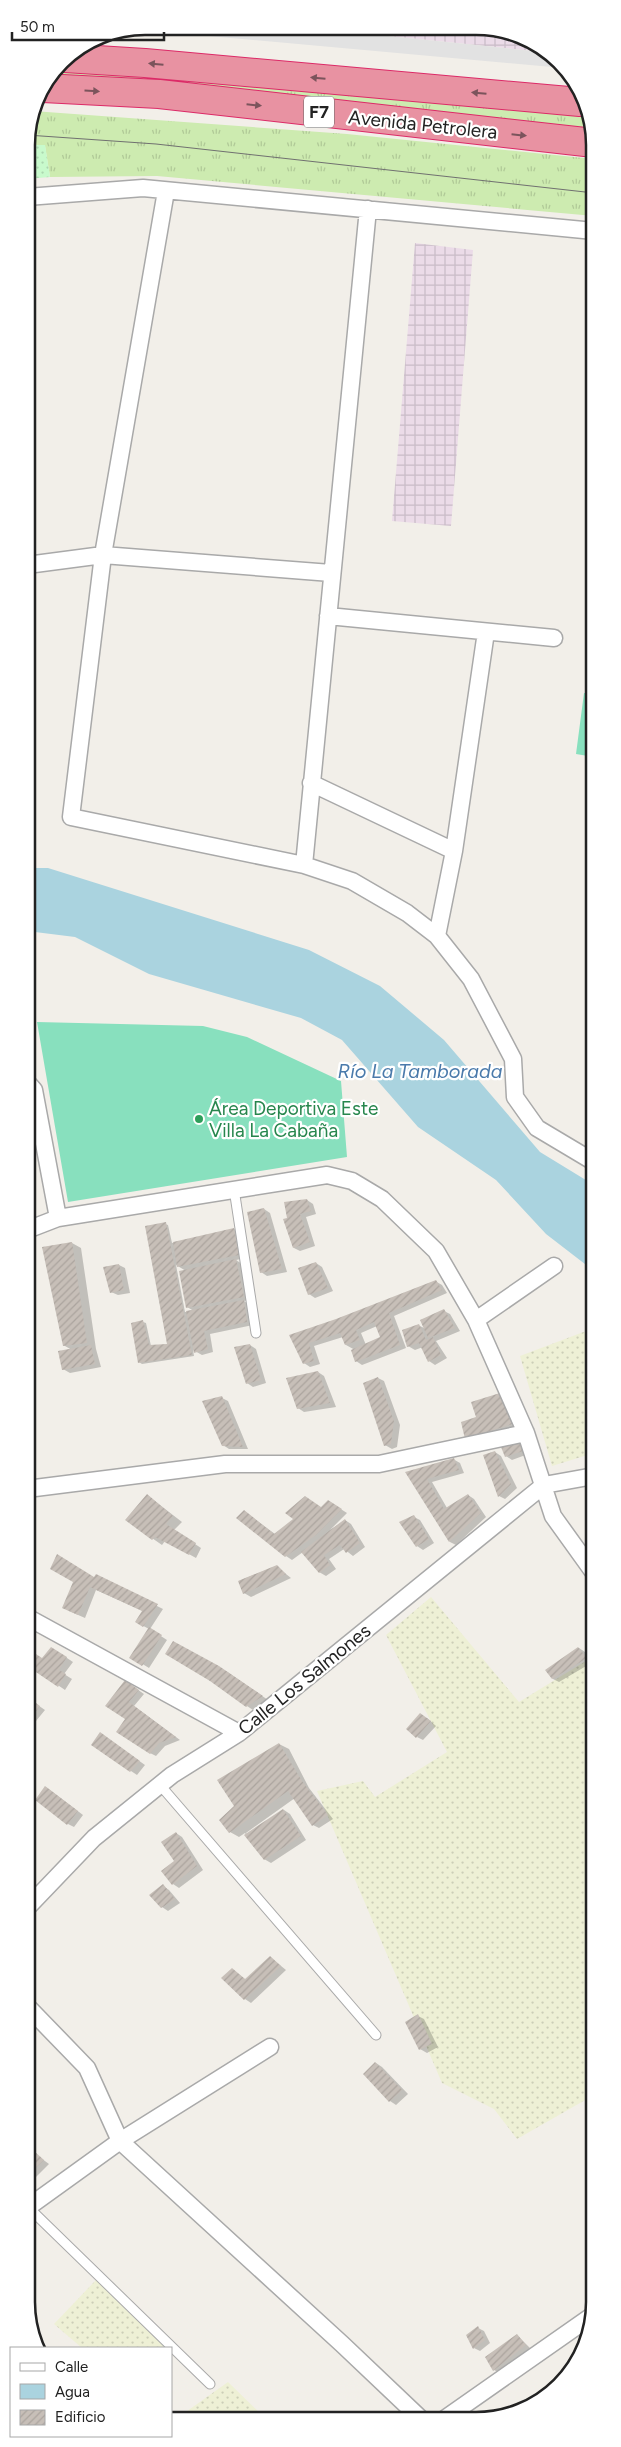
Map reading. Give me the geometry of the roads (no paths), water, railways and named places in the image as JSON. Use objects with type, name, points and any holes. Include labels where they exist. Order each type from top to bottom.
[{"type":"highway","name":"Avenida Petrolera","points":[[77,59],[145,63],[577,102]]},
{"type":"highway","name":"Avenida Petrolera","points":[[51,88],[159,94],[586,142]]},
{"type":"street","points":[[35,196],[143,188],[586,230]]},
{"type":"street","points":[[166,191],[103,555],[71,817],[304,866],[352,880],[407,912],[437,936],[471,979],[513,1059],[515,1097],[538,1128],[586,1157]]},
{"type":"street","points":[[304,866],[368,208]]},
{"type":"street","points":[[35,563],[103,555],[331,573]]},
{"type":"street","points":[[328,616],[554,638]]},
{"type":"street","points":[[437,936],[454,851],[486,632]]},
{"type":"street","points":[[311,784],[454,851]]},
{"type":"street","points":[[35,1095],[58,1218]]},
{"type":"street","points":[[35,1227],[58,1218],[327,1175],[352,1181],[382,1199],[436,1252],[476,1320],[526,1433],[553,1516],[586,1562]]},
{"type":"street","points":[[476,1320],[554,1266]]},
{"type":"street","points":[[35,1488],[225,1464],[379,1464],[526,1433]]},
{"type":"street","name":"Calle Los Salmones","points":[[35,1900],[94,1838],[160,1785],[239,1733],[544,1485],[586,1477]]},
{"type":"street","points":[[35,1622],[239,1733]]},
{"type":"street","points":[[35,2014],[87,2068],[120,2141],[342,2344],[412,2412]]},
{"type":"street","points":[[35,2202],[120,2141],[270,2047]]},
{"type":"street","points":[[454,2412],[584,2321]]},
{"type":"lane","points":[[234,1189],[256,1334]]},
{"type":"lane","points":[[160,1785],[376,2035]]},
{"type":"lane","points":[[35,2214],[210,2384]]},
{"type":"water","name":"Río La Tamborada","points":[[35,868],[48,868],[309,950],[380,986],[444,1040],[540,1152],[586,1180],[586,1265],[546,1234],[496,1180],[418,1127],[342,1040],[301,1018],[149,974],[75,937],[35,932]]},
{"type":"tram line","points":[[35,136],[156,144],[586,192]]},
{"type":"place","name":"Área Deportiva Este Villa La Cabaña","points":[[199,1119]]}]
